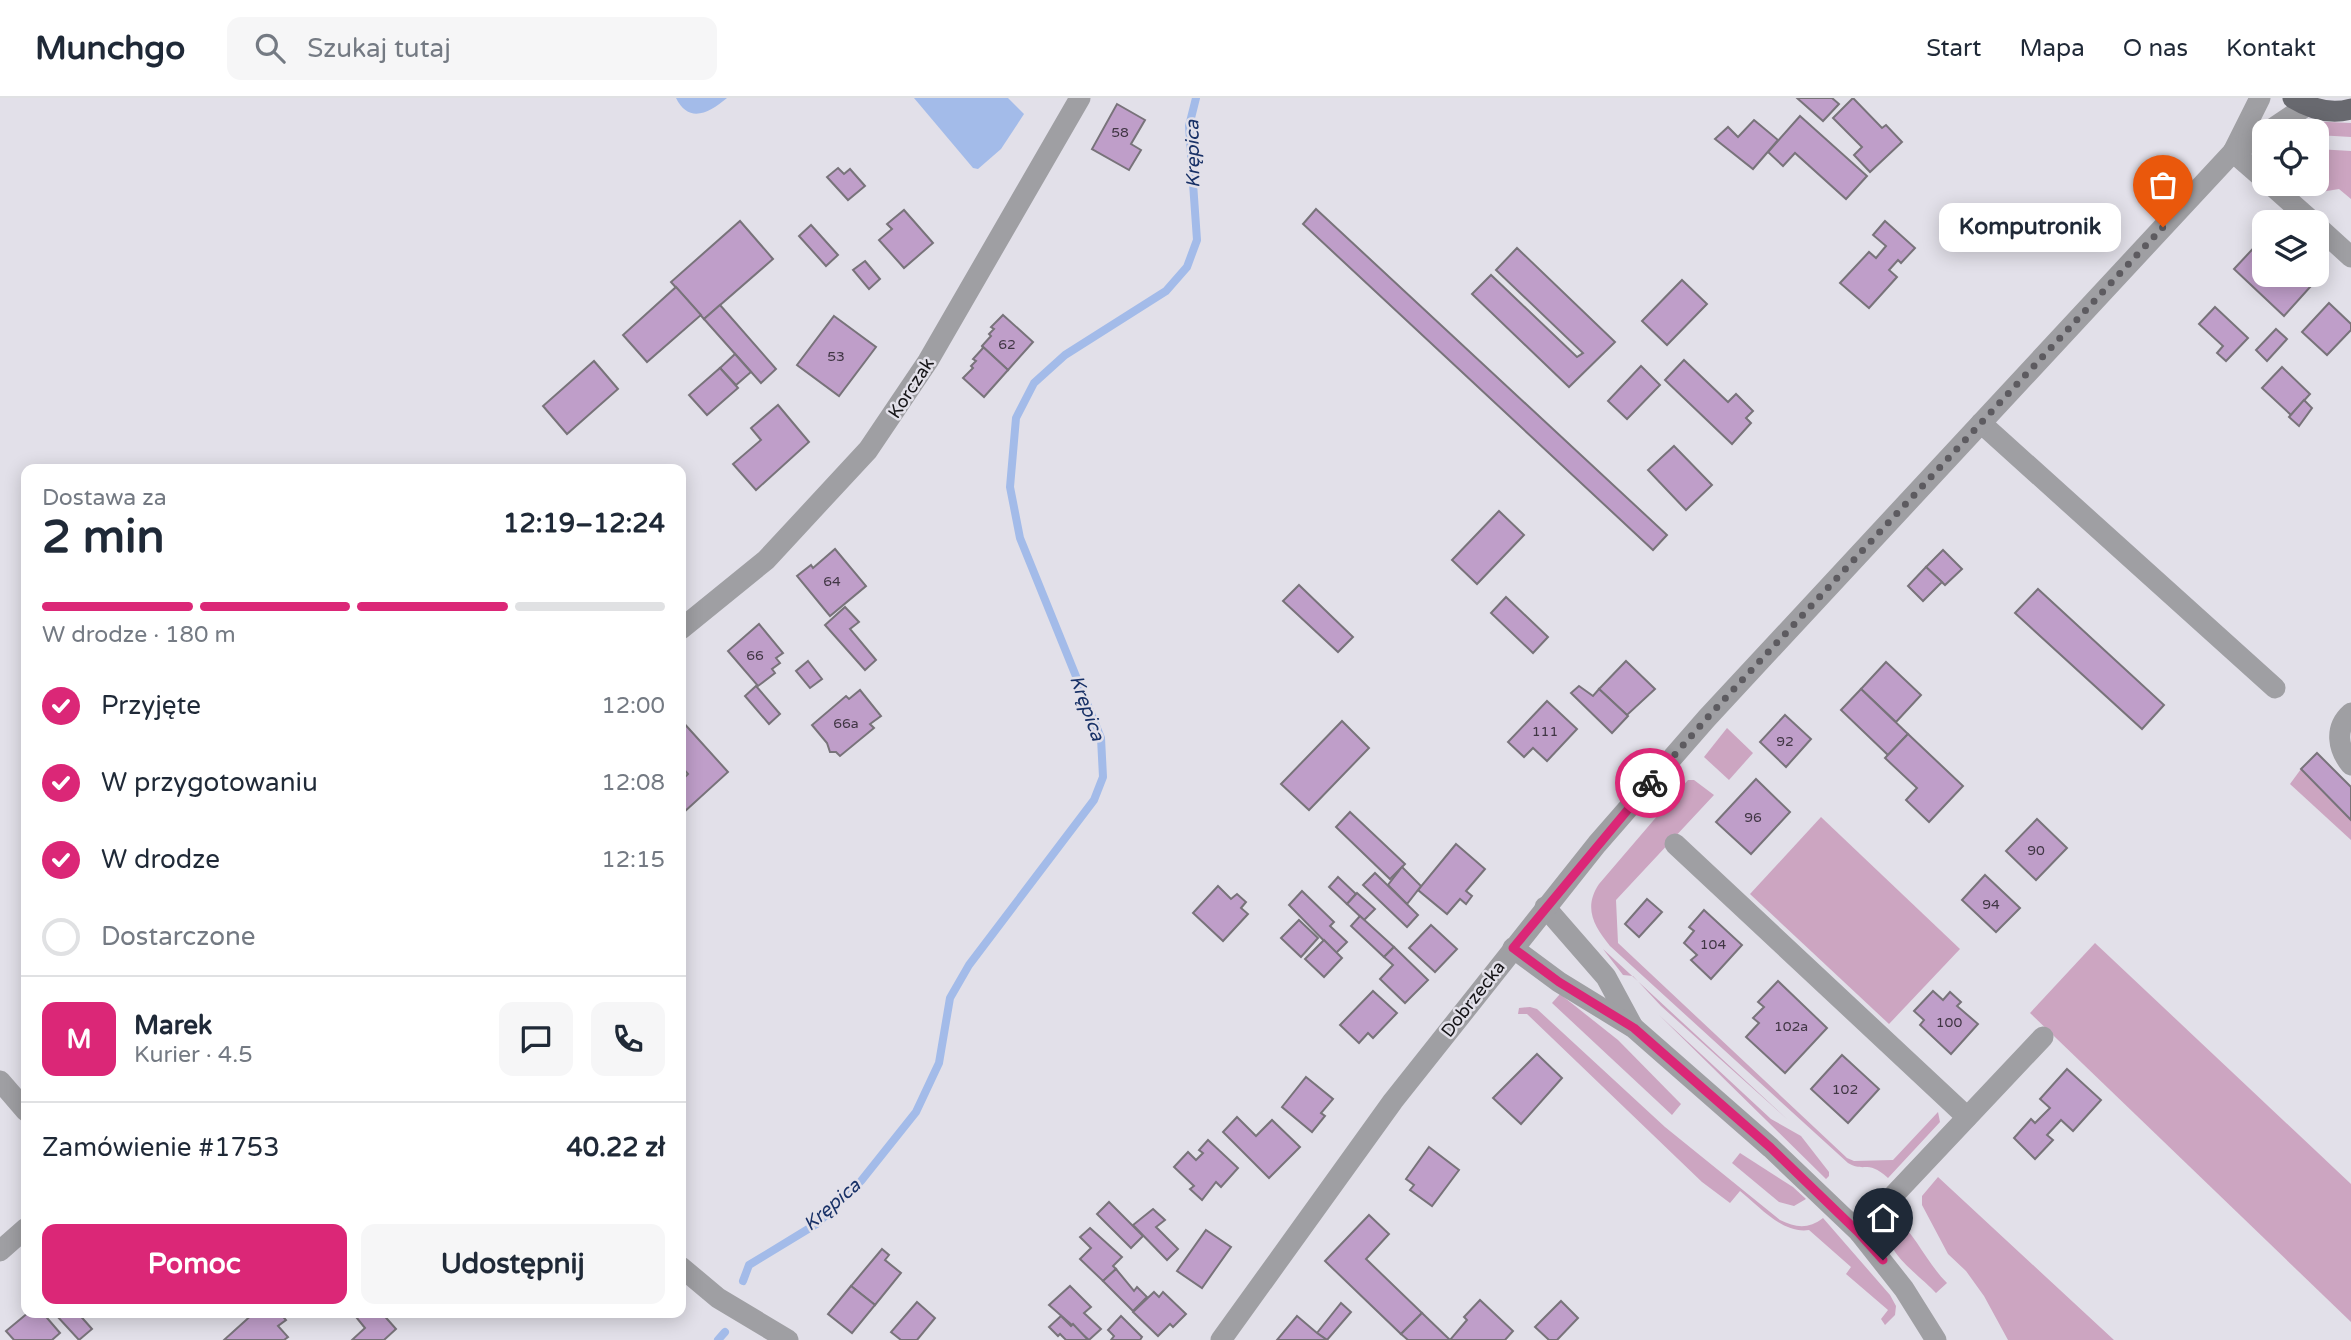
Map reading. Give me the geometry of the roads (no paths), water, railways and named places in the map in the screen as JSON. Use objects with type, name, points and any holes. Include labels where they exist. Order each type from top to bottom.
[{"type":"main road","points":[[2300,102],[2325,111],[2351,109]]},
{"type":"street","name":"Korczak","points":[[686,625],[766,560],[868,450],[928,361],[1080,98]]},
{"type":"street","points":[[2233,152],[2260,98]]},
{"type":"street","points":[[2282,119],[2300,102]]},
{"type":"street","points":[[2233,152],[2252,142]]},
{"type":"street","points":[[2233,152],[2252,169]]},
{"type":"street","name":"Dobrzecka","points":[[1221,1340],[1393,1101],[1545,907],[1707,718],[2233,152]]},
{"type":"street","points":[[2284,196],[2299,210]]},
{"type":"street","points":[[2329,237],[2351,257]]},
{"type":"street","points":[[1981,423],[2275,688]]},
{"type":"street","points":[[2351,713],[2340,729],[2339,740],[2351,765]]},
{"type":"street","points":[[1675,844],[1967,1117]]},
{"type":"street","points":[[1545,907],[1606,977],[1634,1028]]},
{"type":"street","points":[[1513,948],[1559,982],[1634,1028],[1755,1133],[1858,1232],[1904,1289],[1936,1340]]},
{"type":"street","points":[[1858,1232],[2043,1037]]},
{"type":"street","points":[[0,1081],[21,1105]]},
{"type":"street","points":[[0,1251],[21,1232]]},
{"type":"street","points":[[686,1271],[718,1298],[788,1340]]},
{"type":"water","points":[[676,98],[727,98],[713,108],[693,113],[681,106]]},
{"type":"water","points":[[914,98],[1008,98],[1024,114],[1001,149],[978,169],[973,168]]},
{"type":"waterway","name":"Krępica","points":[[743,1281],[749,1265],[818,1223],[861,1181],[916,1112],[939,1063],[950,998],[969,965],[1094,800],[1103,777],[1101,738],[1020,538],[1010,487],[1016,418],[1034,383],[1065,355],[1166,291],[1187,267],[1197,240],[1189,126],[1196,98]]},
{"type":"waterway","name":"Krępica","points":[[718,1340],[725,1332]]},
{"type":"place","name":"Komputronik","points":[[2163,227]]}]
